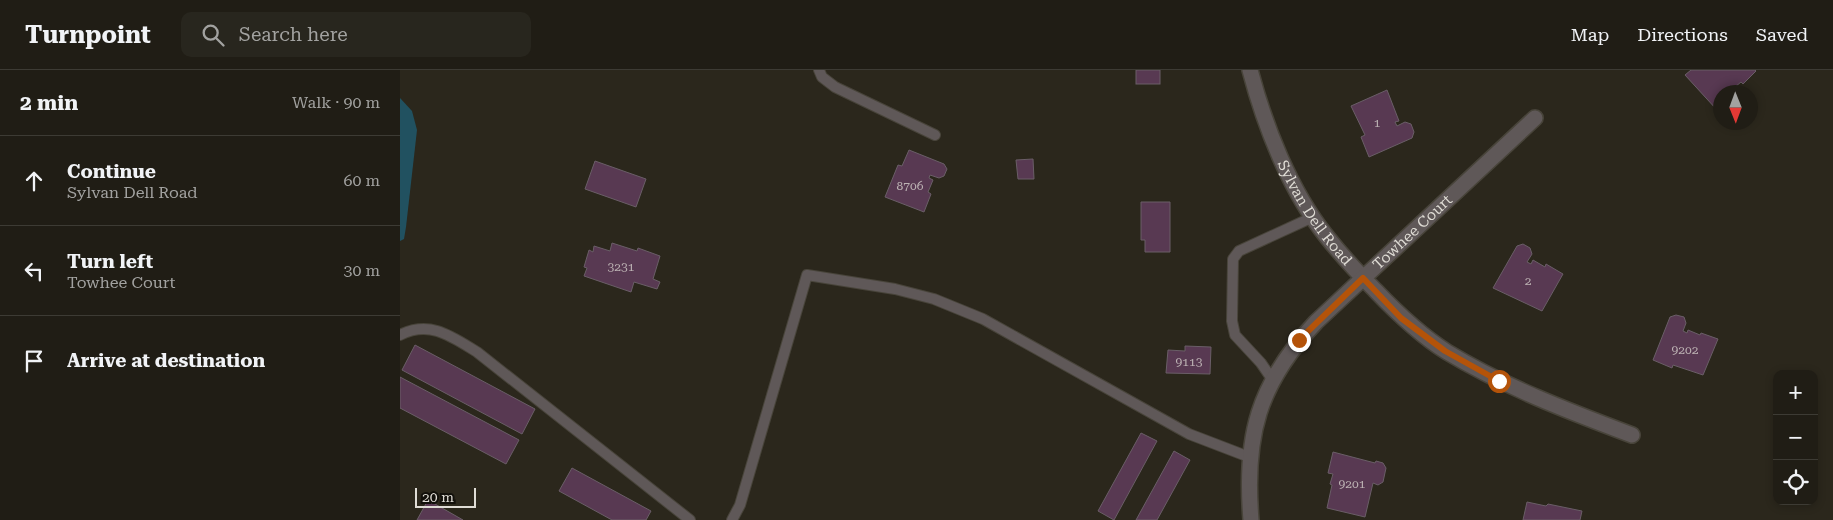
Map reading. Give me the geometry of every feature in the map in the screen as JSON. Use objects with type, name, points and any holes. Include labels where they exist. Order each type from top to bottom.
[{"type":"street","name":"Sylvan Dell Road","points":[[1250,70],[1274,143],[1298,192],[1313,217],[1326,236],[1401,318],[1445,351],[1499,381],[1533,397],[1632,436]]},
{"type":"street","name":"Towhee Court","points":[[1251,520],[1249,456],[1257,419],[1272,380],[1284,359],[1299,340],[1363,278],[1535,118]]},
{"type":"lane","points":[[819,70],[822,77],[835,88],[935,135]]},
{"type":"lane","points":[[1272,380],[1261,362],[1234,335],[1232,321],[1233,259],[1239,251],[1313,217]]},
{"type":"lane","points":[[732,520],[743,497],[808,275],[895,289],[934,299],[983,319],[1189,434],[1249,456]]},
{"type":"lane","points":[[400,335],[416,328],[432,329],[451,336],[477,352],[690,520]]},
{"type":"water","points":[[400,98],[412,111],[417,130],[406,227],[404,239],[400,241]]},
{"type":"building","points":[[1136,70],[1160,70],[1160,84],[1136,84]]},
{"type":"building","points":[[1691,70],[1756,71],[1743,84],[1741,82],[1737,85],[1713,85],[1713,106],[1685,75]]},
{"type":"building","points":[[1387,90],[1399,121],[1395,122],[1397,126],[1405,122],[1411,124],[1414,132],[1412,138],[1369,157],[1361,137],[1365,135],[1351,106]]},
{"type":"building","points":[[909,150],[944,164],[947,169],[944,176],[939,178],[930,175],[929,178],[933,180],[928,192],[931,194],[924,212],[885,197],[898,165],[902,166]]},
{"type":"building","points":[[1033,159],[1034,179],[1018,179],[1016,160]]},
{"type":"building","points":[[595,161],[646,179],[636,207],[585,189]]},
{"type":"building","points":[[1141,202],[1170,202],[1170,252],[1145,252],[1145,240],[1141,240]]},
{"type":"building","points":[[612,243],[637,251],[638,248],[660,256],[653,279],[660,282],[657,289],[634,282],[631,292],[584,276],[587,268],[584,267],[589,250],[593,252],[594,246],[610,251]]},
{"type":"building","points":[[1523,244],[1530,248],[1532,254],[1527,262],[1531,264],[1533,260],[1545,267],[1546,264],[1563,274],[1542,311],[1493,288],[1517,246]]},
{"type":"building","points":[[1676,315],[1684,317],[1686,323],[1683,331],[1687,333],[1688,330],[1718,339],[1703,375],[1673,365],[1672,368],[1653,360],[1670,317]]},
{"type":"building","points":[[415,345],[535,409],[522,434],[402,370]]},
{"type":"building","points":[[1185,346],[1211,347],[1210,374],[1166,373],[1168,350],[1185,351]]},
{"type":"building","points":[[400,377],[519,440],[506,464],[400,408]]},
{"type":"building","points":[[1141,433],[1157,441],[1114,520],[1098,511]]},
{"type":"building","points":[[1174,451],[1190,460],[1157,520],[1136,520]]},
{"type":"building","points":[[1333,452],[1375,463],[1376,461],[1383,463],[1386,468],[1383,482],[1378,485],[1373,483],[1365,517],[1327,508],[1333,474],[1328,473]]},
{"type":"building","points":[[572,468],[651,511],[646,520],[612,520],[559,491]]},
{"type":"building","points":[[428,500],[463,520],[417,520]]},
{"type":"building","points":[[1527,502],[1582,511],[1580,520],[1523,520]]},
{"type":"route","points":[[1299,340],[1363,278],[1401,318],[1445,351],[1499,381]]}]
